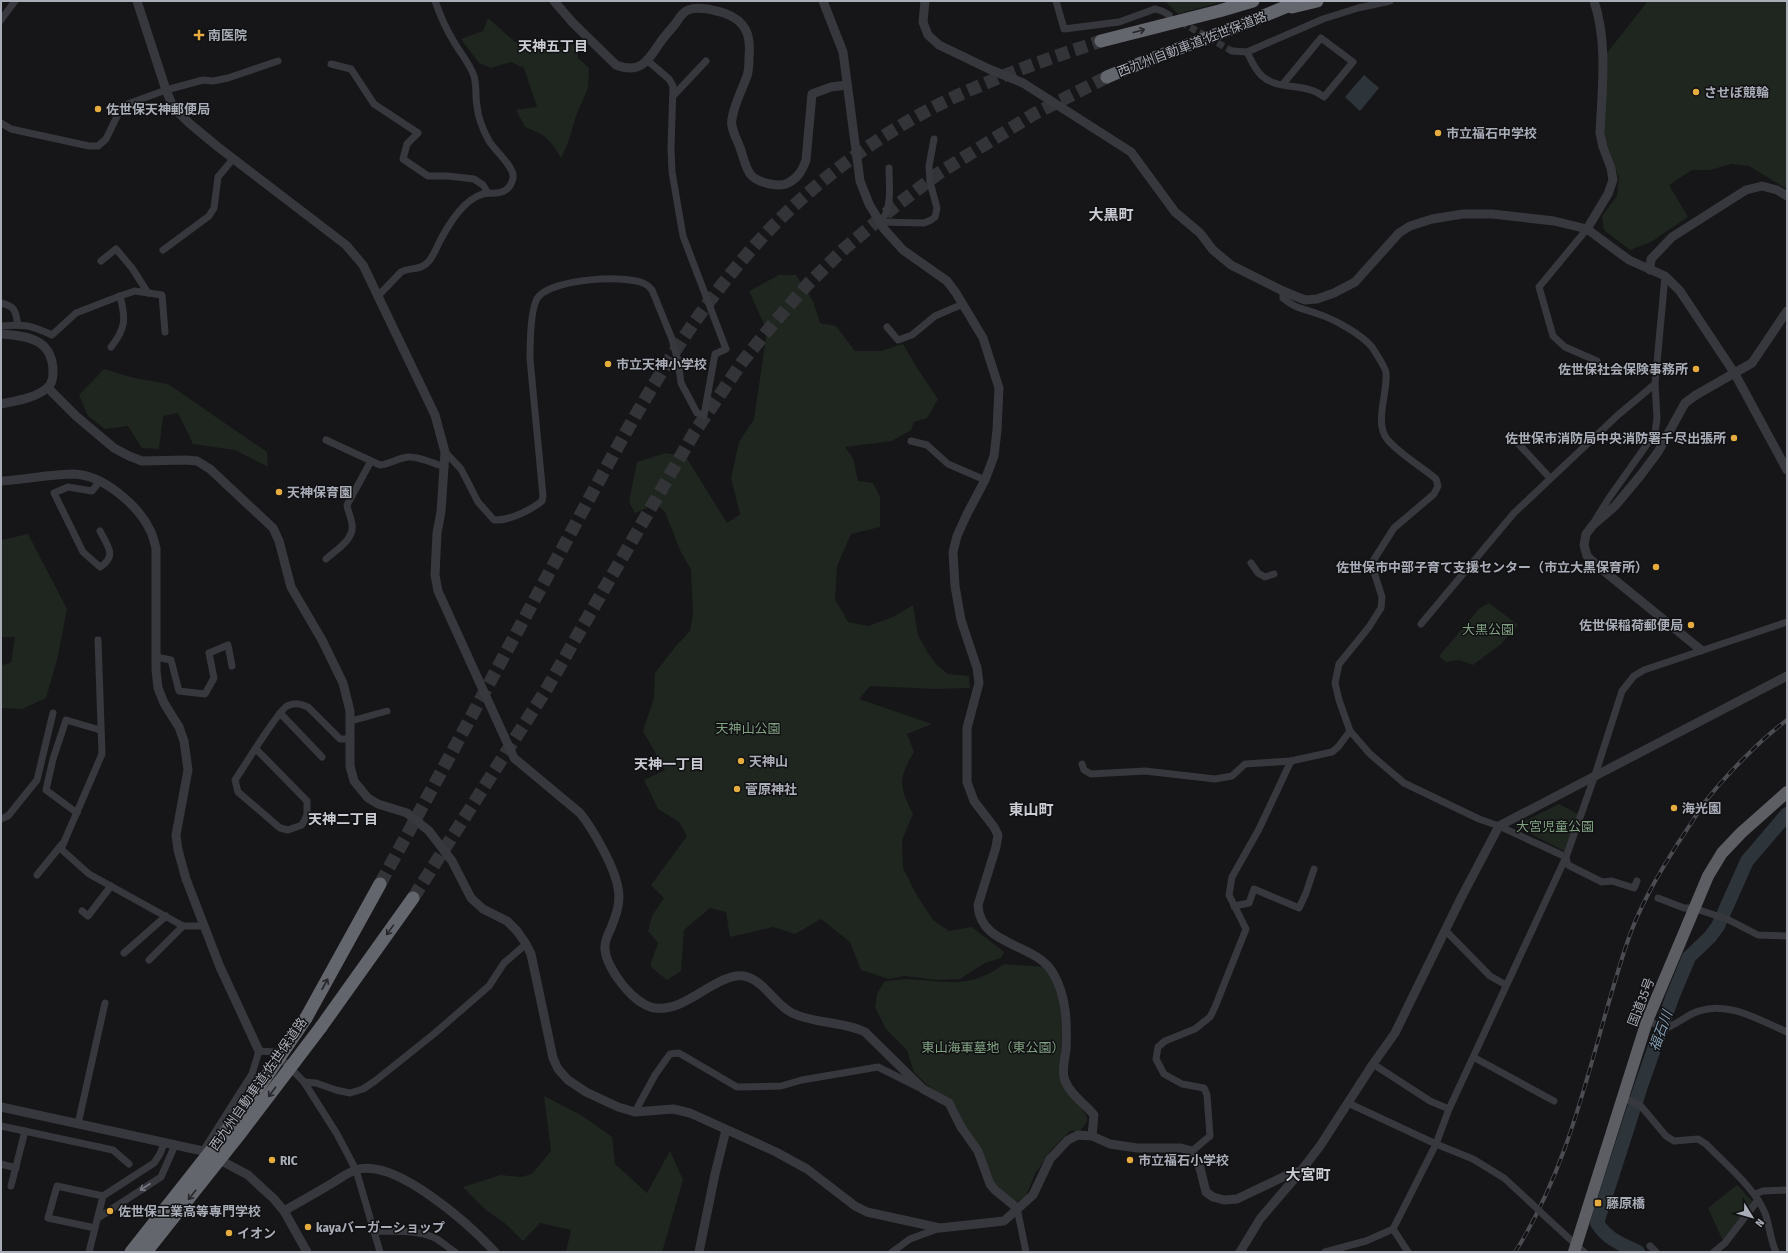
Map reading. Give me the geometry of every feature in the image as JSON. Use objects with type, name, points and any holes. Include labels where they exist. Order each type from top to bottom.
[{"type":"highway","name":"西九州自動車道;佐世保道路","points":[[1101,41],[1219,12],[1253,1]]},
{"type":"highway","name":"西九州自動車道;佐世保道路","points":[[1107,77],[1299,1]]},
{"type":"highway","points":[[1278,10],[1317,1]]},
{"type":"highway","name":"国道35号","points":[[1578,1249],[1632,1102],[1652,1023],[1698,910],[1708,876],[1722,853],[1741,833],[1787,792]]},
{"type":"highway","name":"西九州自動車道;佐世保道路","points":[[131,1252],[247,1105],[306,1018],[380,884]]},
{"type":"highway","name":"西九州自動車道;佐世保道路","points":[[146,1252],[320,1028],[413,898]]},
{"type":"street","points":[[1,20],[14,1]]},
{"type":"street","points":[[137,1],[173,107],[189,123],[346,245],[363,265],[435,415],[445,452],[441,512],[437,533],[435,575],[438,591],[514,758],[580,813],[588,822],[615,876],[618,888],[619,905],[604,948],[607,957],[623,986],[643,1004],[653,1008],[662,1008],[678,1004],[724,980],[735,976],[743,976],[754,980],[792,1013],[829,1024],[856,1027],[864,1032],[923,1089]]},
{"type":"street","points":[[378,296],[401,272],[416,269],[429,261],[442,236],[467,202],[481,194],[500,194],[510,186],[513,177],[511,168],[490,141],[484,129],[476,105],[477,90],[474,76],[470,66],[444,24],[434,1]]},
{"type":"street","points":[[554,1],[573,23],[616,65],[625,68],[635,68],[648,61],[660,43],[685,12],[696,8],[705,9],[737,19],[747,31],[750,38],[750,49],[748,74],[731,120],[744,164],[751,176],[763,182],[775,185],[786,184],[796,179],[806,160],[812,94],[831,87],[847,85]]},
{"type":"street","points":[[823,1],[843,52],[860,181],[869,204],[880,222],[903,250],[947,282],[963,304],[983,338],[999,388],[994,456],[985,480],[957,536],[953,552],[955,586],[961,620],[977,668],[979,683],[967,728],[967,782],[974,801],[994,827],[998,835],[996,847],[978,905],[978,914],[984,925],[996,937],[1011,945],[1030,952],[1042,960],[1054,974],[1062,991],[1067,1019],[1064,1078],[1071,1090],[1094,1116],[1092,1136]]},
{"type":"street","points":[[925,1],[923,22],[928,35],[939,45],[1023,83],[1050,98],[1131,152],[1175,212],[1200,233],[1213,250],[1231,265],[1283,291],[1305,300],[1317,299],[1334,293],[1355,282],[1399,233],[1410,226],[1432,219],[1463,214],[1492,214],[1554,221],[1587,229],[1629,260],[1665,276],[1680,291],[1735,374],[1787,470]]},
{"type":"street","points":[[1056,1],[1064,28],[1119,22],[1155,10],[1162,11],[1169,15]]},
{"type":"street","points":[[1232,51],[1247,52],[1323,19],[1358,8],[1390,1]]},
{"type":"street","points":[[1594,1],[1598,14],[1602,40],[1600,133],[1603,148],[1611,168],[1613,180],[1608,194],[1587,229],[1539,287],[1553,336],[1565,347],[1597,361]]},
{"type":"street","points":[[1247,52],[1255,68],[1262,76],[1272,81],[1283,84],[1313,90],[1324,96],[1353,62],[1321,38],[1283,84]]},
{"type":"street","points":[[1,123],[11,129],[88,146],[98,146],[106,140],[122,106],[166,90],[203,80],[213,81],[228,78],[278,61]]},
{"type":"street","points":[[445,452],[461,470],[478,502],[494,520],[503,521],[514,517],[542,501],[544,496],[530,354],[534,307],[537,297],[544,291],[557,285],[584,280],[633,281],[646,284],[652,290],[672,340],[678,361],[681,383],[697,413],[704,415],[715,354],[726,349],[683,236],[672,172],[671,148],[674,95],[673,86],[669,79],[648,61]]},
{"type":"street","points":[[674,95],[706,61]]},
{"type":"street","points":[[331,64],[351,69],[374,104],[418,133],[407,144],[403,159],[428,176],[448,176],[474,179],[483,185],[488,194]]},
{"type":"street","points":[[880,222],[924,223],[935,217],[937,208],[930,182],[929,166],[934,139]]},
{"type":"street","points":[[163,250],[210,216],[214,208],[218,176],[233,158]]},
{"type":"street","points":[[880,222],[885,217],[888,200],[889,168]]},
{"type":"street","points":[[1650,270],[1651,259],[1672,237],[1746,190],[1762,186],[1777,190],[1787,196]]},
{"type":"street","points":[[101,261],[116,249],[132,268],[148,293]]},
{"type":"street","points":[[1665,276],[1655,384],[1657,418],[1655,433],[1609,498],[1586,534],[1584,545],[1587,556],[1599,567],[1701,650]]},
{"type":"street","points":[[1,326],[33,326],[52,334],[76,313],[135,291],[162,295],[165,332]]},
{"type":"street","points":[[1283,291],[1283,298],[1293,307],[1319,314],[1363,337],[1372,347],[1386,372],[1384,402],[1381,415],[1383,432],[1386,438],[1395,446],[1436,479],[1438,486],[1434,494],[1394,528],[1373,561],[1372,569],[1382,597],[1381,608],[1369,627],[1339,664],[1335,683],[1338,700],[1350,731],[1370,754],[1404,783],[1479,819],[1499,826],[1566,857]]},
{"type":"street","points":[[111,347],[123,329],[124,310],[120,296]]},
{"type":"street","points":[[1,303],[11,305],[15,310],[18,325]]},
{"type":"street","points":[[887,327],[898,340],[912,335],[935,316],[963,304]]},
{"type":"street","points":[[1593,525],[1615,506],[1640,476],[1658,452],[1685,403],[1696,395],[1752,363],[1787,311]]},
{"type":"street","points":[[1,334],[31,338],[39,342],[48,351],[52,359],[53,378],[48,388],[38,394],[1,404]]},
{"type":"street","points":[[1421,624],[1514,513],[1618,415],[1655,384]]},
{"type":"street","points":[[48,388],[76,416],[114,448],[129,456],[142,460],[197,461],[210,469],[273,528],[279,541],[290,586],[325,646],[343,683],[350,711],[350,766],[354,781],[368,798],[378,804],[407,813],[426,828],[452,861],[471,898],[483,909],[507,921],[517,931],[526,944],[530,954],[553,1058],[558,1069],[568,1080],[586,1092],[618,1107],[635,1112],[673,1109],[690,1113],[776,1152],[807,1169],[855,1206],[867,1212],[940,1228]]},
{"type":"street","points":[[1512,437],[1550,478]]},
{"type":"street","points":[[326,440],[380,465],[388,464],[406,457],[413,457],[444,467]]},
{"type":"street","points":[[911,441],[927,445],[948,464],[985,480]]},
{"type":"street","points":[[326,559],[347,540],[352,531],[352,524],[347,506],[371,461]]},
{"type":"street","points":[[1,481],[76,474],[100,481],[114,489],[138,513],[150,530],[156,548],[156,657],[158,688],[164,702],[179,727],[184,741],[188,770],[176,834],[178,850],[202,926],[259,1051],[252,1074],[135,1252]]},
{"type":"street","points":[[100,481],[92,491],[68,487],[54,493],[83,552],[100,567],[110,558],[110,552],[100,531]]},
{"type":"street","points":[[1251,563],[1258,573],[1265,577],[1274,574]]},
{"type":"street","points":[[1325,1252],[1366,1241],[1393,1229],[1436,1144],[1449,1109],[1566,857],[1595,775],[1618,701],[1628,683],[1644,670],[1787,622]]},
{"type":"street","points":[[98,640],[102,754],[61,849],[84,869],[111,886],[184,926],[202,926]]},
{"type":"street","points":[[156,657],[171,660],[179,691],[205,694],[214,678],[209,653],[228,645],[232,666]]},
{"type":"street","points":[[1240,1252],[1260,1219],[1301,1171],[1395,1033],[1499,826],[1787,676]]},
{"type":"street","points":[[256,749],[307,801],[307,815],[302,825],[288,830],[280,828],[238,792],[235,780],[280,713],[286,706],[294,703],[302,704],[308,707],[340,739],[351,739]]},
{"type":"street","points":[[351,721],[387,711]]},
{"type":"street","points":[[1,819],[8,816],[37,780],[53,713]]},
{"type":"street","points":[[280,713],[322,757]]},
{"type":"street","points":[[77,813],[46,790],[53,759],[66,720],[100,730]]},
{"type":"street","points":[[1082,764],[1084,770],[1091,774],[1145,771],[1215,779],[1232,776],[1245,764],[1292,761],[1332,752],[1338,747],[1350,731]]},
{"type":"street","points":[[1192,1151],[1210,1136],[1207,1095],[1204,1088],[1182,1084],[1164,1074],[1156,1059],[1158,1048],[1165,1041],[1195,1029],[1210,1017],[1215,1007],[1246,929],[1229,895],[1232,878],[1259,829],[1292,761]]},
{"type":"street","points":[[37,875],[64,841]]},
{"type":"street","points":[[1566,857],[1568,865],[1602,882],[1612,881],[1634,888],[1637,881]]},
{"type":"street","points":[[1234,906],[1249,903],[1254,889],[1299,908],[1314,869]]},
{"type":"street","points":[[82,911],[88,916],[111,886]]},
{"type":"street","points":[[1658,898],[1684,908],[1698,910],[1727,919],[1758,935],[1787,936]]},
{"type":"street","points":[[124,953],[166,916]]},
{"type":"street","points":[[149,960],[184,926]]},
{"type":"street","points":[[1446,931],[1490,976],[1506,985]]},
{"type":"street","points":[[304,1082],[316,1083],[350,1093],[363,1089],[435,1033],[489,986],[504,963],[526,944]]},
{"type":"street","points":[[78,1124],[105,1003]]},
{"type":"street","points":[[1652,1023],[1666,1028],[1698,1011],[1718,1007],[1740,1012],[1787,1032]]},
{"type":"street","points":[[259,1051],[275,1052],[304,1082],[337,1134],[356,1170],[380,1252]]},
{"type":"street","points":[[635,1112],[655,1075],[670,1054],[679,1053],[737,1087],[781,1086],[802,1080],[858,1072],[864,1069],[878,1067],[949,1103],[961,1127],[978,1151],[990,1184],[1017,1208],[1026,1252]]},
{"type":"street","points":[[1474,1058],[1554,1101]]},
{"type":"street","points":[[1373,1064],[1430,1101],[1449,1109]]},
{"type":"street","points":[[1632,1102],[1666,1136],[1674,1141],[1698,1139],[1706,1144],[1756,1197],[1765,1213],[1772,1244],[1776,1252]]},
{"type":"street","points":[[1348,1103],[1472,1159],[1504,1178],[1578,1249]]},
{"type":"street","points":[[1,1107],[202,1151],[248,1175],[274,1199],[284,1211],[306,1252]]},
{"type":"street","points":[[1,1126],[113,1150],[129,1164]]},
{"type":"street","points":[[699,1252],[715,1174],[726,1130]]},
{"type":"street","points":[[11,1186],[25,1131]]},
{"type":"street","points":[[892,1252],[910,1239],[940,1228],[1004,1221],[1033,1195],[1050,1159],[1068,1140],[1078,1135],[1092,1136],[1110,1144],[1137,1148],[1182,1148],[1192,1151],[1200,1168],[1206,1192],[1213,1197],[1224,1200],[1237,1199],[1286,1176],[1301,1171]]},
{"type":"street","points":[[89,1252],[103,1196],[154,1163],[160,1154],[164,1143]]},
{"type":"street","points":[[98,1218],[161,1177],[175,1145]]},
{"type":"street","points":[[1,1164],[16,1168]]},
{"type":"street","points":[[284,1211],[356,1170],[370,1169],[388,1172],[413,1184],[444,1205],[485,1241],[495,1252]]},
{"type":"street","points":[[95,1228],[48,1218],[57,1186],[103,1196]]},
{"type":"street","points":[[1714,1252],[1725,1243],[1756,1197],[1763,1191],[1787,1190]]},
{"type":"street","points":[[1393,1229],[1408,1252]]},
{"type":"street","points":[[373,1231],[415,1232],[427,1235],[438,1240],[455,1252]]},
{"type":"street","points":[[1650,1246],[1656,1252]]},
{"type":"green space","points":[[1165,1],[1225,1],[1178,14]]},
{"type":"green space","name":"させぼ競輪","points":[[1648,1],[1787,1],[1787,185],[1785,188],[1749,166],[1731,164],[1710,170],[1692,170],[1669,185],[1688,217],[1651,242],[1630,250],[1604,230],[1602,216],[1617,196],[1619,178],[1607,144],[1604,129],[1606,54]]},
{"type":"green space","points":[[488,18],[515,42],[559,48],[578,43],[578,58],[589,68],[588,88],[561,158],[547,138],[525,127],[516,110],[537,107],[524,68],[511,62],[491,68],[479,63],[461,39],[483,31]]},
{"type":"green space","name":"天神山公園","points":[[779,275],[796,275],[813,301],[820,323],[836,326],[855,351],[881,351],[903,344],[938,399],[927,418],[914,422],[911,430],[892,441],[845,447],[853,458],[858,481],[873,483],[880,497],[880,527],[851,534],[837,566],[835,599],[848,622],[868,626],[893,617],[913,605],[918,635],[937,665],[948,674],[969,676],[970,688],[935,689],[870,686],[859,699],[932,724],[907,734],[914,752],[905,769],[902,783],[905,796],[913,814],[902,840],[903,868],[917,896],[933,920],[949,931],[972,927],[1004,952],[1001,958],[985,963],[960,979],[937,980],[904,976],[889,979],[861,970],[850,942],[821,919],[795,934],[773,927],[730,937],[726,912],[710,908],[684,930],[681,971],[667,980],[650,966],[658,943],[648,931],[652,916],[664,898],[651,885],[687,836],[679,822],[658,809],[644,780],[665,770],[643,731],[654,698],[655,673],[675,647],[690,631],[693,614],[691,570],[680,550],[665,512],[656,504],[635,513],[629,502],[637,462],[666,453],[686,457],[727,523],[740,514],[731,478],[739,442],[754,419],[767,331],[749,291]]},
{"type":"green space","points":[[104,369],[134,378],[168,384],[267,452],[268,467],[235,450],[193,444],[178,413],[163,416],[159,449],[142,448],[128,426],[105,429],[88,416],[79,395]]},
{"type":"green space","points":[[28,534],[67,609],[57,660],[46,698],[22,709],[1,708],[1,665],[11,663],[15,637],[1,637],[1,540]]},
{"type":"green space","name":"大黒公園","points":[[1489,603],[1518,625],[1501,644],[1473,665],[1459,660],[1446,662],[1439,656],[1480,608]]},
{"type":"green space","name":"大宮児童公園","points":[[1559,804],[1578,814],[1566,852],[1515,826]]},
{"type":"green space","name":"東山海軍墓地（東公園）","points":[[1004,964],[1044,967],[1048,970],[1059,994],[1062,1010],[1061,1059],[1079,1105],[1087,1117],[1087,1122],[1080,1131],[1070,1131],[1051,1150],[1035,1174],[1026,1196],[1017,1202],[994,1183],[982,1149],[965,1126],[957,1108],[926,1084],[914,1072],[907,1050],[886,1029],[875,1007],[877,994],[885,981],[907,979],[945,982],[968,981],[980,978]]},
{"type":"green space","points":[[544,1096],[581,1115],[612,1137],[615,1164],[647,1193],[670,1151],[683,1180],[662,1252],[566,1252],[571,1230],[540,1223],[523,1241],[506,1224],[486,1210],[463,1187],[500,1175],[521,1177],[532,1174],[551,1151]]},
{"type":"green space","points":[[1737,1185],[1754,1203],[1723,1241],[1708,1208]]},
{"type":"shaded area","points":[[1364,75],[1379,88],[1360,111],[1345,97]]},
{"type":"waterway","name":"福石川","points":[[1638,1252],[1620,1244],[1610,1237],[1597,1223],[1641,1086],[1672,998],[1689,957],[1710,937],[1718,926],[1747,861],[1787,814]]},
{"type":"tunnel","points":[[1181,22],[1232,51]]},
{"type":"tunnel","points":[[380,884],[638,411],[695,321],[727,279],[761,239],[798,202],[839,168],[860,152],[906,123],[977,87],[1023,68],[1101,41]]},
{"type":"tunnel","points":[[413,898],[546,690],[694,433],[742,362],[773,324],[807,285],[845,248],[893,208],[939,173],[1034,114],[1107,77]]},
{"type":"railway","points":[[1515,1252],[1536,1216],[1553,1179],[1568,1140],[1627,943],[1637,917],[1663,867],[1705,802],[1743,759],[1787,720]]},
{"type":"place","name":"南医院","points":[[199,35]]},
{"type":"place","name":"させぼ競輪","points":[[1696,92]]},
{"type":"place","name":"佐世保天神郵便局","points":[[98,109]]},
{"type":"place","name":"市立福石中学校","points":[[1438,133]]},
{"type":"place","name":"市立天神小学校","points":[[608,364]]},
{"type":"place","name":"佐世保社会保険事務所","points":[[1696,369]]},
{"type":"place","name":"佐世保市消防局中央消防署千尽出張所","points":[[1734,438]]},
{"type":"place","name":"天神保育園","points":[[279,492]]},
{"type":"place","name":"佐世保市中部子育て支援センター（市立大黒保育所）","points":[[1656,567]]},
{"type":"place","name":"佐世保稲荷郵便局","points":[[1691,625]]},
{"type":"place","name":"天神山","points":[[741,761]]},
{"type":"place","name":"菅原神社","points":[[737,789]]},
{"type":"place","name":"海光園","points":[[1674,808]]},
{"type":"place","name":"RIC","points":[[272,1160]]},
{"type":"place","name":"市立福石小学校","points":[[1130,1160]]},
{"type":"place","name":"藤原橋","points":[[1598,1203]]},
{"type":"place","name":"佐世保工業高等専門学校","points":[[110,1211]]},
{"type":"place","name":"kayaバーガーショップ","points":[[308,1227]]},
{"type":"place","name":"イオン","points":[[229,1233]]},
{"type":"district","name":"天神五丁目","points":[[553,46]]},
{"type":"district","name":"大黒町","points":[[1111,215]]},
{"type":"district","name":"天神一丁目","points":[[669,764]]},
{"type":"district","name":"東山町","points":[[1031,810]]},
{"type":"district","name":"天神二丁目","points":[[343,819]]},
{"type":"district","name":"大宮町","points":[[1308,1175]]}]
